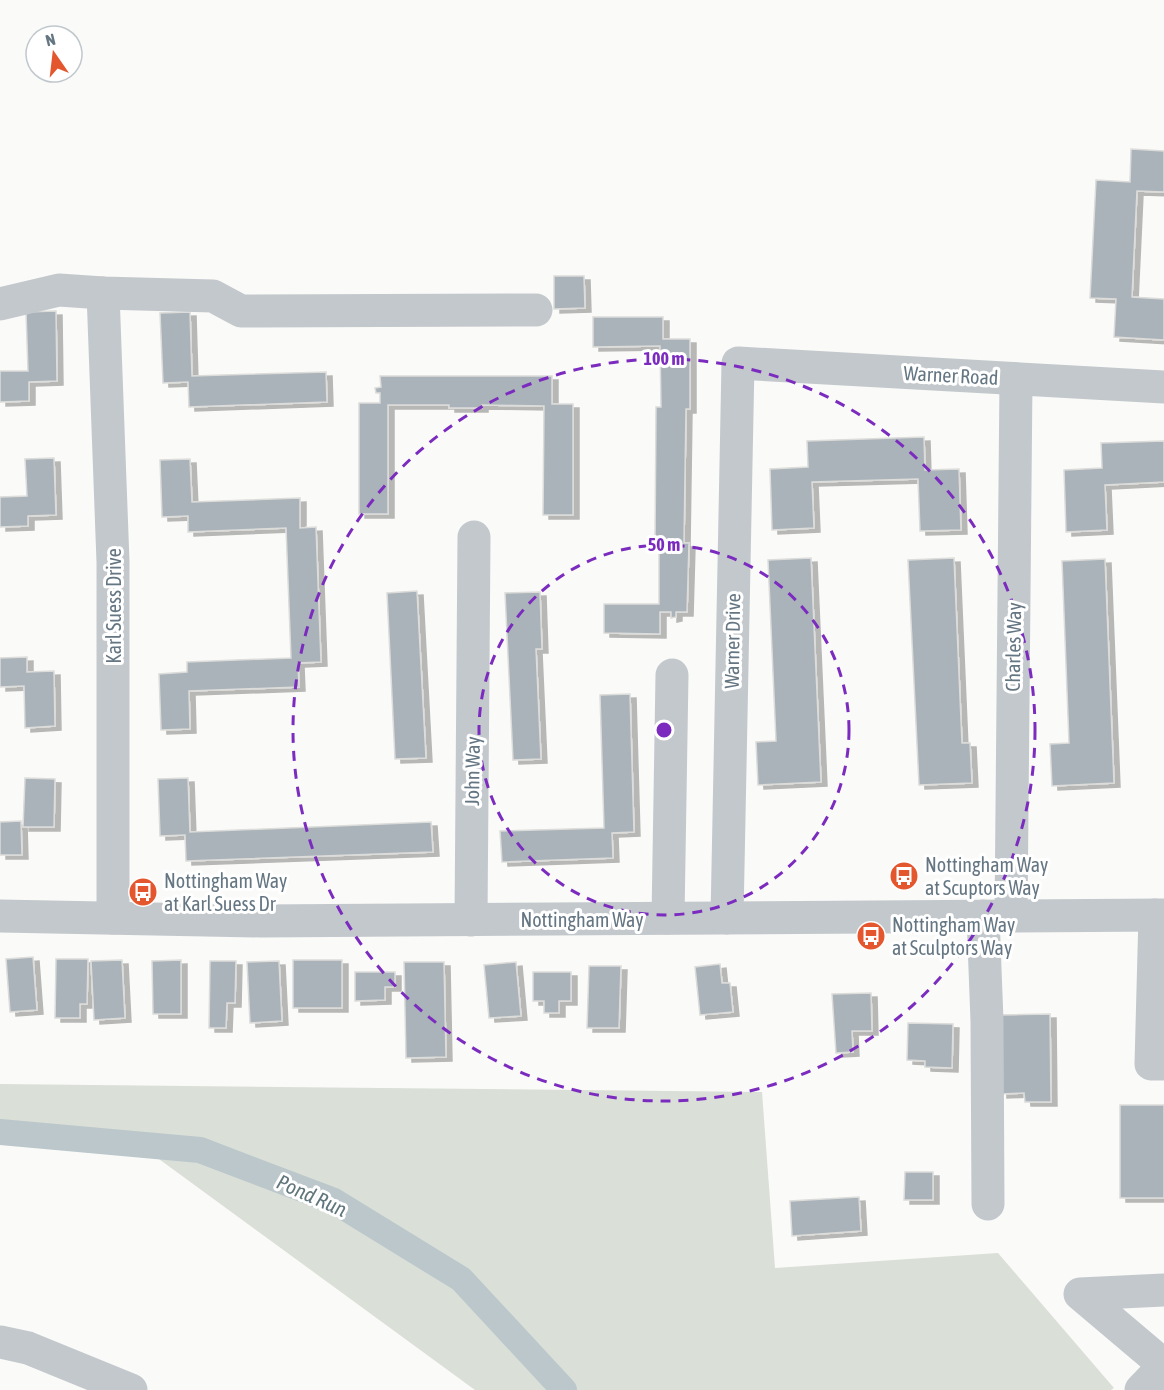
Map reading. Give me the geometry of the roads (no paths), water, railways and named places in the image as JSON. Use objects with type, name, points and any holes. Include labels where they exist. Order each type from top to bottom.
[{"type":"street","points":[[0,304],[59,290],[213,296],[241,311],[536,310]]},
{"type":"street","name":"Karl Suess Drive","points":[[104,293],[113,562],[113,918]]},
{"type":"street","name":"Warner Road","points":[[738,363],[1164,387]]},
{"type":"street","name":"Warner Drive","points":[[727,918],[738,363]]},
{"type":"street","name":"Charles Way","points":[[988,1204],[987,1021],[997,916],[1016,379]]},
{"type":"street","name":"John Way","points":[[471,920],[474,537]]},
{"type":"street","points":[[668,918],[672,675]]},
{"type":"street","points":[[1159,915],[1158,990],[1151,1064],[1164,1064]]},
{"type":"street","name":"Nottingham Way","points":[[0,916],[261,921],[1159,915]]},
{"type":"street","points":[[1141,1390],[1164,1365],[1080,1294],[1164,1290]]},
{"type":"street","points":[[0,1342],[28,1348],[88,1381],[131,1390]]},
{"type":"waterway","name":"Pond Run","points":[[0,1132],[200,1150],[334,1201],[461,1279],[564,1390]]},
{"type":"place","name":"Nottingham Way at Scuptors Way","points":[[904,876]]},
{"type":"place","name":"Nottingham Way at Karl Suess Dr","points":[[143,892]]},
{"type":"place","name":"Nottingham Way at Sculptors Way","points":[[871,936]]}]
